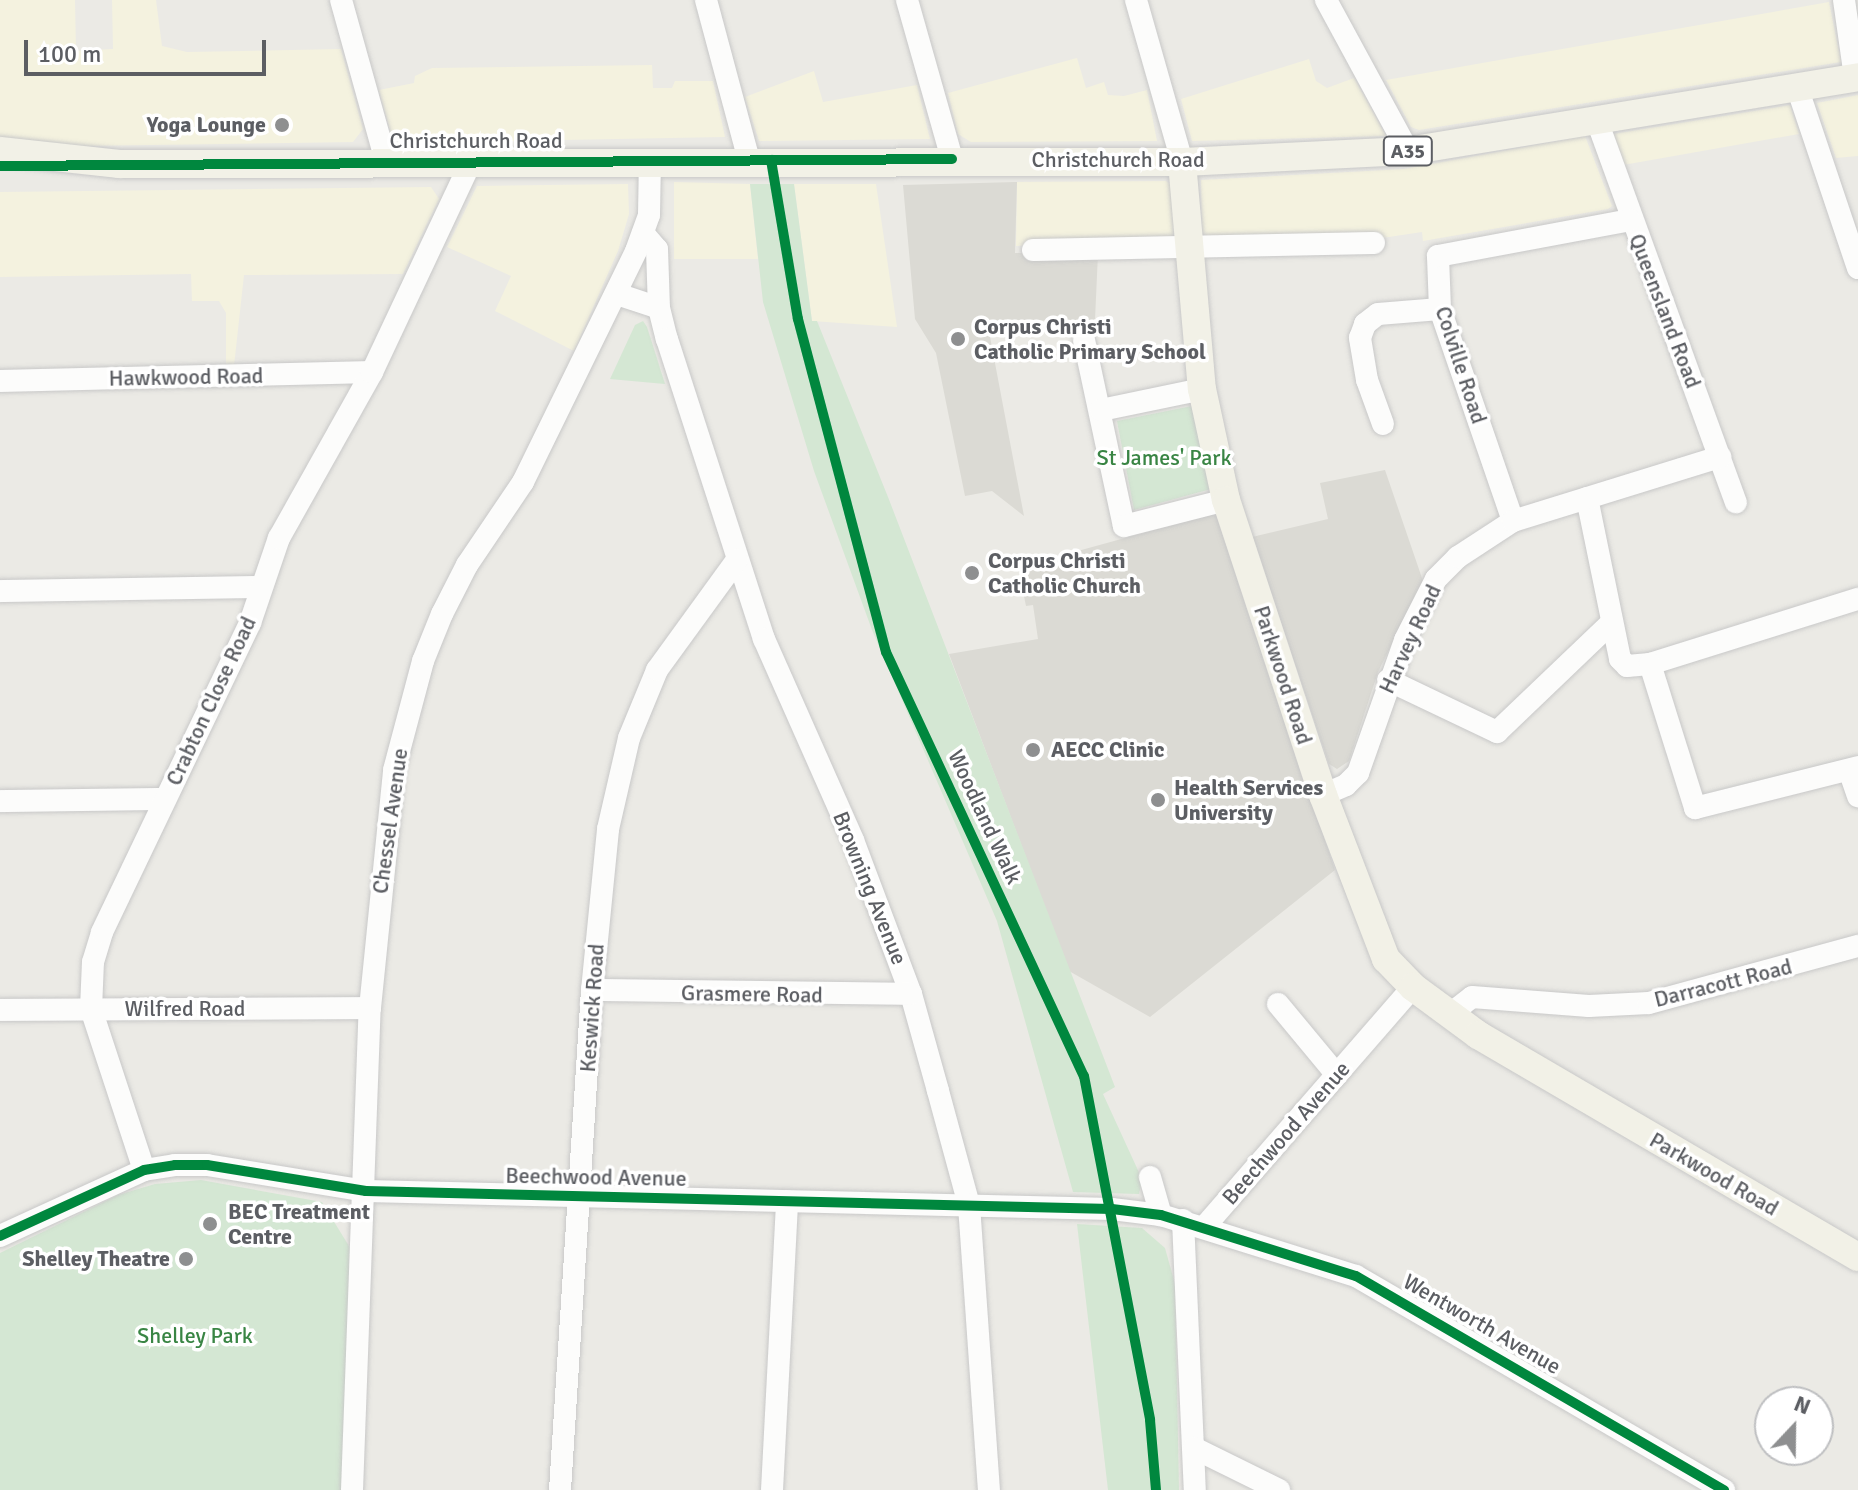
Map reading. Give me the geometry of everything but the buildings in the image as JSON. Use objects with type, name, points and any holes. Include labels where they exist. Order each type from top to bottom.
[{"type":"main road","name":"Christchurch Road","points":[[0,151],[84,163],[952,159],[1182,162],[1408,151],[1856,77]]},
{"type":"main road","name":"Parkwood Road","points":[[1182,162],[1202,389],[1226,500],[1323,795],[1371,930],[1386,959],[1413,987],[1449,1015],[1858,1257]]},
{"type":"main road","name":"Christchurch Road","points":[[0,166],[55,168],[84,163]]},
{"type":"street","points":[[341,0],[386,161]]},
{"type":"street","points":[[706,0],[749,160]]},
{"type":"street","points":[[907,0],[952,159]]},
{"type":"street","points":[[1136,0],[1182,162]]},
{"type":"street","points":[[1326,0],[1408,151]]},
{"type":"street","points":[[1844,0],[1856,77]]},
{"type":"street","points":[[1797,87],[1858,268]]},
{"type":"street","name":"Queensland Road","points":[[1596,118],[1630,220],[1736,502]]},
{"type":"street","name":"Chessel Avenue","points":[[352,1490],[366,1191],[370,1008],[394,770],[423,661],[467,565],[523,482],[617,294],[643,233],[650,160]]},
{"type":"street","name":"Crabton Close Road","points":[[144,1170],[91,1009],[93,962],[102,932],[250,623],[279,538],[372,372],[471,162]]},
{"type":"street","name":"Colville Road","points":[[1513,521],[1440,309],[1437,263],[1443,252],[1630,220]]},
{"type":"street","name":"Browning Avenue","points":[[643,233],[657,249],[659,308],[737,560],[770,653],[853,840],[911,994],[969,1205],[989,1490]]},
{"type":"street","points":[[1033,250],[1374,243]]},
{"type":"street","points":[[617,294],[659,308]]},
{"type":"street","points":[[1383,424],[1367,380],[1360,338],[1365,324],[1378,314],[1440,309]]},
{"type":"street","points":[[1084,340],[1124,526],[1226,500]]},
{"type":"street","name":"Hawkwood Road","points":[[0,381],[372,372]]},
{"type":"street","points":[[1101,410],[1202,389]]},
{"type":"street","name":"Harvey Road","points":[[1323,795],[1346,785],[1358,773],[1388,680],[1436,579],[1466,550],[1513,521],[1720,457]]},
{"type":"street","points":[[1587,498],[1612,622],[1627,666],[1650,664],[1858,599]]},
{"type":"street","name":"Keswick Road","points":[[560,1490],[592,990],[608,829],[629,738],[657,670],[737,560]]},
{"type":"street","points":[[0,591],[260,587]]},
{"type":"street","points":[[1388,680],[1497,732],[1612,622]]},
{"type":"street","points":[[1650,664],[1695,808],[1853,768],[1858,796]]},
{"type":"street","points":[[0,801],[165,799]]},
{"type":"street","name":"Darracott Road","points":[[1449,1015],[1460,1001],[1472,997],[1589,1006],[1649,1003],[1858,946]]},
{"type":"street","name":"Beechwood Avenue","points":[[0,1236],[144,1170],[207,1165],[366,1191],[969,1205],[1172,1218],[1206,1225],[1413,987]]},
{"type":"street","name":"Grasmere Road","points":[[592,990],[911,994]]},
{"type":"street","points":[[1278,1004],[1337,1075]]},
{"type":"street","name":"Wilfred Road","points":[[0,1010],[370,1008]]},
{"type":"street","points":[[1150,1177],[1172,1218],[1194,1448],[1195,1490]]},
{"type":"street","points":[[772,1490],[787,1201]]},
{"type":"street","name":"Wentworth Avenue","points":[[1206,1225],[1356,1276],[1724,1490]]},
{"type":"street","points":[[1194,1448],[1279,1490]]},
{"type":"shaded area","points":[[0,0],[75,0],[76,51],[113,49],[112,0],[156,0],[162,46],[187,52],[341,49],[363,129],[353,142],[12,147],[0,138]]},
{"type":"shaded area","points":[[1829,2],[1841,62],[1419,130],[1411,127],[1386,80]]},
{"type":"shaded area","points":[[1077,58],[1086,88],[1104,82],[1108,95],[1124,96],[1147,90],[1157,141],[971,142],[958,134],[948,93]]},
{"type":"shaded area","points":[[1309,59],[1316,81],[1327,88],[1354,78],[1386,136],[1192,141],[1181,99]]},
{"type":"shaded area","points":[[652,65],[653,88],[672,88],[675,81],[713,81],[725,137],[402,143],[392,137],[379,90],[414,83],[415,76],[432,68]]},
{"type":"shaded area","points":[[814,71],[823,102],[917,85],[930,139],[759,141],[745,97]]},
{"type":"shaded area","points":[[1858,95],[1858,156],[1836,158],[1817,103]]},
{"type":"shaded area","points":[[1790,105],[1799,134],[1623,165],[1613,134]]},
{"type":"shaded area","points":[[1585,136],[1612,206],[1608,209],[1423,241],[1422,232],[1382,238],[1202,239],[1201,180],[1404,169]]},
{"type":"shaded area","points":[[1166,181],[1172,186],[1174,241],[1016,246],[1017,182]]},
{"type":"shaded area","points":[[674,182],[750,184],[758,259],[674,259]]},
{"type":"shaded area","name":"Corpus Christi Catholic Primary School","points":[[1017,182],[1015,253],[1098,253],[1095,320],[987,321],[1024,516],[992,491],[965,496],[936,353],[915,319],[903,185]]},
{"type":"shaded area","points":[[628,184],[629,214],[618,251],[574,351],[495,311],[511,276],[447,247],[477,186]]},
{"type":"shaded area","points":[[794,184],[876,184],[897,327],[812,321]]},
{"type":"shaded area","points":[[431,187],[439,199],[403,274],[244,275],[234,366],[226,365],[226,313],[219,301],[192,301],[191,274],[0,277],[0,192]]},
{"type":"shaded area","name":"Health Services University","points":[[1385,470],[1423,581],[1378,672],[1349,761],[1337,769],[1329,764],[1252,537],[1328,519],[1320,483]]},
{"type":"shaded area","name":"Health Services University","points":[[1216,513],[1335,870],[1150,1017],[1069,971],[949,654],[1038,639],[1033,605],[1026,606],[1020,577],[1034,563]]},
{"type":"green space","points":[[750,184],[794,184],[812,321],[817,321],[888,497],[1115,1087],[1103,1094],[1142,1179],[1139,1194],[1073,1192],[997,921],[872,630],[814,471],[763,302]]},
{"type":"green space","points":[[643,321],[665,384],[610,379],[635,325]]},
{"type":"green space","name":"St James' Park","points":[[1192,406],[1211,489],[1134,510],[1117,421]]},
{"type":"green space","name":"Shelley Park","points":[[201,1180],[322,1202],[355,1256],[346,1490],[0,1490],[0,1253],[118,1195],[155,1184]]},
{"type":"green space","points":[[1077,1224],[1142,1228],[1165,1248],[1175,1284],[1179,1490],[1108,1490]]},
{"type":"cycle path","points":[[0,166],[952,159]]},
{"type":"cycle path","name":"Woodland Walk","points":[[771,160],[798,319],[886,652],[1084,1076],[1150,1420],[1156,1490]]},
{"type":"cycle path","points":[[0,1236],[144,1170],[175,1165],[207,1165],[366,1191],[1112,1209],[1161,1215],[1356,1276],[1724,1490]]},
{"type":"place","name":"Yoga Lounge","points":[[282,125]]},
{"type":"place","name":"Corpus Christi Catholic Primary School","points":[[958,339]]},
{"type":"place","name":"Corpus Christi Catholic Church","points":[[972,573]]},
{"type":"place","name":"AECC Clinic","points":[[1033,750]]},
{"type":"place","name":"Health Services University","points":[[1158,800]]},
{"type":"place","name":"BEC Treatment Centre","points":[[210,1224]]},
{"type":"place","name":"Shelley Theatre","points":[[186,1259]]}]
